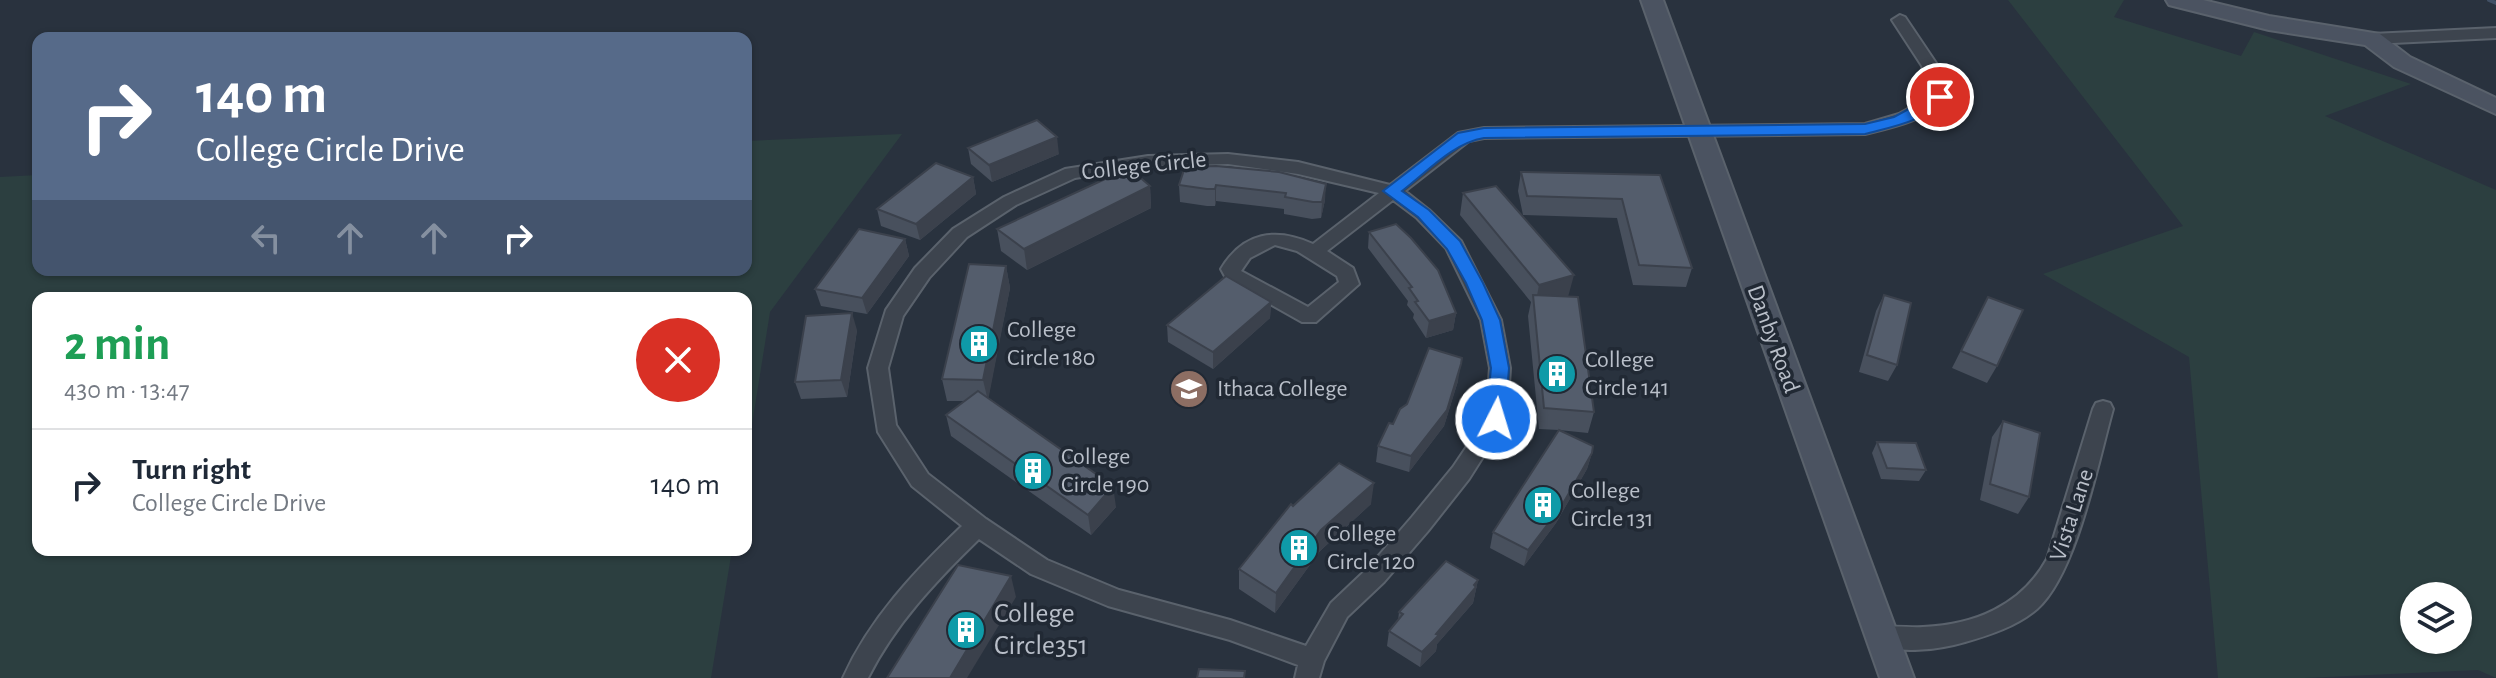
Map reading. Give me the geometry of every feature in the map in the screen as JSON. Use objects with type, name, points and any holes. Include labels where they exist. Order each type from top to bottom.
[{"type":"main road","name":"Danby Road","points":[[1652,0],[1897,678]]},
{"type":"main road","points":[[2177,0],[2269,23],[2372,39],[2394,57],[2426,76],[2496,107]]},
{"type":"street","points":[[1314,252],[1464,137],[1484,133],[1865,129],[1900,121],[1923,111],[1940,97],[1930,66],[1900,20]]},
{"type":"street","points":[[2372,39],[2496,33]]},
{"type":"street","name":"College Circle","points":[[1228,159],[1298,168],[1392,191],[1423,214],[1454,245],[1491,320],[1500,368],[1496,419],[1461,473],[1420,524],[1376,575],[1339,610],[1309,668],[1230,630],[1116,599],[1039,567],[978,526],[920,480],[886,426],[878,368],[893,315],[922,273],[960,233],[1010,201],[1071,173],[1148,161],[1228,159]]},
{"type":"street","points":[[1289,240],[1314,252],[1349,279],[1349,284],[1309,317],[1234,275],[1231,269],[1235,261],[1263,241],[1289,240]]},
{"type":"street","name":"Vista Lane","points":[[1882,637],[1913,639],[1949,635],[2006,617],[2033,599],[2052,576],[2058,561],[2103,409]]},
{"type":"street","points":[[855,678],[868,650],[899,605],[978,526]]},
{"type":"shaded area","points":[[2008,0],[2124,0],[2114,17],[2241,56],[2254,32],[2411,84],[2325,116],[2496,190],[2496,678],[2478,670],[2305,678],[2218,678],[2189,357],[2043,274],[2183,226]]},
{"type":"shaded area","points":[[902,134],[770,312],[752,424],[752,292],[32,292],[32,556],[731,556],[711,678],[0,678],[0,177],[32,175],[32,276],[752,276],[752,141]]},
{"type":"building","points":[[1037,120],[1057,137],[989,165],[968,148]]},
{"type":"building","points":[[936,163],[973,177],[916,224],[877,209]]},
{"type":"building","points":[[1216,166],[1279,172],[1326,184],[1322,202],[1285,197],[1286,193],[1216,185],[1215,189],[1207,189],[1179,185],[1185,167]]},
{"type":"building","points":[[1129,168],[1150,186],[1024,249],[997,229]]},
{"type":"building","points":[[1521,172],[1660,175],[1692,268],[1639,265],[1622,199],[1527,196]]},
{"type":"building","points":[[1496,186],[1574,275],[1539,285],[1463,193]]},
{"type":"building","points":[[1396,224],[1438,270],[1456,313],[1429,321],[1415,302],[1418,301],[1409,288],[1412,287],[1369,232]]},
{"type":"building","points":[[859,229],[905,239],[862,298],[815,289]]},
{"type":"building","name":"College Circle 180","points":[[969,264],[1006,266],[983,380],[942,379]]},
{"type":"building","points":[[1226,276],[1271,302],[1213,352],[1167,325]]},
{"type":"building","name":"College Circle 141","points":[[1533,295],[1578,297],[1594,412],[1544,408]]},
{"type":"building","points":[[1884,295],[1911,303],[1897,365],[1867,355]]},
{"type":"building","points":[[1988,297],[2023,310],[1997,366],[1961,351]]},
{"type":"building","points":[[852,313],[841,380],[795,382],[806,316]]},
{"type":"building","points":[[1429,348],[1462,358],[1447,410],[1411,456],[1378,446],[1389,423],[1393,424],[1400,409],[1407,404]]},
{"type":"building","points":[[978,391],[1113,486],[1088,515],[946,415]]},
{"type":"building","points":[[2003,421],[2040,433],[2029,497],[1990,484]]},
{"type":"building","name":"College Circle 131","points":[[1559,430],[1593,446],[1592,453],[1561,507],[1528,550],[1493,532]]},
{"type":"building","points":[[1877,442],[1916,443],[1926,470],[1887,468]]},
{"type":"building","points":[[1339,463],[1374,483],[1321,530],[1276,593],[1239,569],[1291,504],[1293,506]]},
{"type":"building","points":[[1446,561],[1478,580],[1474,585],[1476,587],[1436,634],[1439,635],[1422,652],[1389,631],[1403,614],[1399,612]]},
{"type":"building","points":[[958,565],[1011,576],[950,678],[887,678]]},
{"type":"building","points":[[1199,669],[1245,671],[1244,678],[1197,678]]},
{"type":"waterway","points":[[2489,0],[2496,3]]},
{"type":"place","name":"College Circle 180","points":[[979,344]]},
{"type":"place","name":"College Circle 141","points":[[1557,374]]},
{"type":"place","name":"Ithaca College","points":[[1189,389]]},
{"type":"place","name":"College Circle 190","points":[[1033,471]]},
{"type":"place","name":"College Circle 131","points":[[1543,505]]},
{"type":"place","name":"College Circle 120","points":[[1299,548]]},
{"type":"place","name":"College Circle351","points":[[966,630]]},
{"type":"route","points":[[1496,419],[1500,368],[1491,320],[1454,245],[1423,214],[1392,191],[1448,148],[1464,137],[1484,133],[1865,129],[1900,121],[1923,111],[1940,97]]}]
